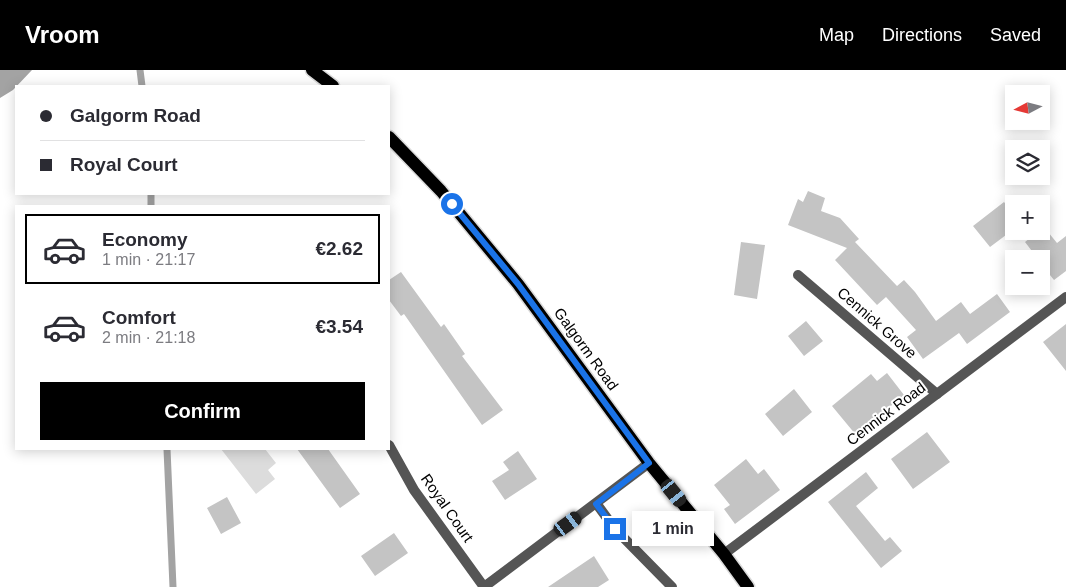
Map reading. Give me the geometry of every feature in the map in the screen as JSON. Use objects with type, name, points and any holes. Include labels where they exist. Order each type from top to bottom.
[{"type":"main road","points":[[312,70],[332,85]]},
{"type":"main road","name":"Galgorm Road","points":[[390,138],[441,191],[518,284],[649,463],[724,554],[748,587]]},
{"type":"street","name":"Cennick Grove","points":[[798,275],[937,394]]},
{"type":"street","name":"Cennick Road","points":[[724,554],[1066,297]]},
{"type":"street","name":"Royal Court","points":[[390,447],[414,490],[484,587],[649,463]]},
{"type":"street","points":[[596,504],[615,529],[672,587]]},
{"type":"shaded area","points":[[0,70],[32,70],[18,85],[15,85],[13,90],[0,98]]},
{"type":"shaded area","points":[[222,450],[266,450],[276,463],[268,470],[275,479],[256,494]]},
{"type":"building","points":[[808,191],[825,198],[821,211],[840,218],[859,239],[855,242],[897,286],[904,280],[936,321],[961,302],[970,314],[997,294],[1010,312],[967,344],[959,333],[923,359],[907,337],[916,330],[886,297],[877,305],[835,260],[847,248],[788,225],[798,199],[803,202]]},
{"type":"building","points":[[1004,202],[1005,203],[1005,236],[990,247],[973,226]]},
{"type":"building","points":[[1050,234],[1057,243],[1066,236],[1066,271],[1054,280],[1050,275],[1050,250],[1031,250],[1025,242],[1028,240],[1050,240]]},
{"type":"building","points":[[741,242],[765,245],[757,299],[734,295]]},
{"type":"building","points":[[401,272],[441,327],[444,324],[465,354],[462,356],[503,410],[482,425],[404,314],[401,316],[390,301],[390,279]]},
{"type":"building","points":[[806,321],[823,341],[804,356],[788,336]]},
{"type":"building","points":[[1066,324],[1066,371],[1043,342]]},
{"type":"building","points":[[887,373],[904,395],[856,435],[832,406],[871,374],[877,381]]},
{"type":"building","points":[[794,389],[812,412],[783,436],[765,414]]},
{"type":"building","points":[[927,432],[950,462],[913,489],[891,459]]},
{"type":"building","points":[[298,450],[329,450],[360,494],[340,508]]},
{"type":"building","points":[[518,451],[537,479],[505,500],[492,481],[509,470],[503,462]]},
{"type":"building","points":[[746,459],[758,474],[764,469],[780,490],[735,524],[724,509],[730,505],[714,485]]},
{"type":"building","points":[[866,472],[878,488],[856,506],[885,541],[890,537],[902,551],[881,568],[828,502]]},
{"type":"building","points":[[227,497],[241,523],[221,534],[207,508]]},
{"type":"building","points":[[394,533],[408,553],[375,576],[361,556]]},
{"type":"building","points":[[594,556],[609,580],[598,587],[548,587]]},
{"type":"waterway","points":[[140,70],[142,85]]},
{"type":"waterway","points":[[151,195],[151,205]]},
{"type":"waterway","points":[[167,450],[173,587]]},
{"type":"route","points":[[452,204],[518,284],[649,463],[596,504],[615,529]]}]
